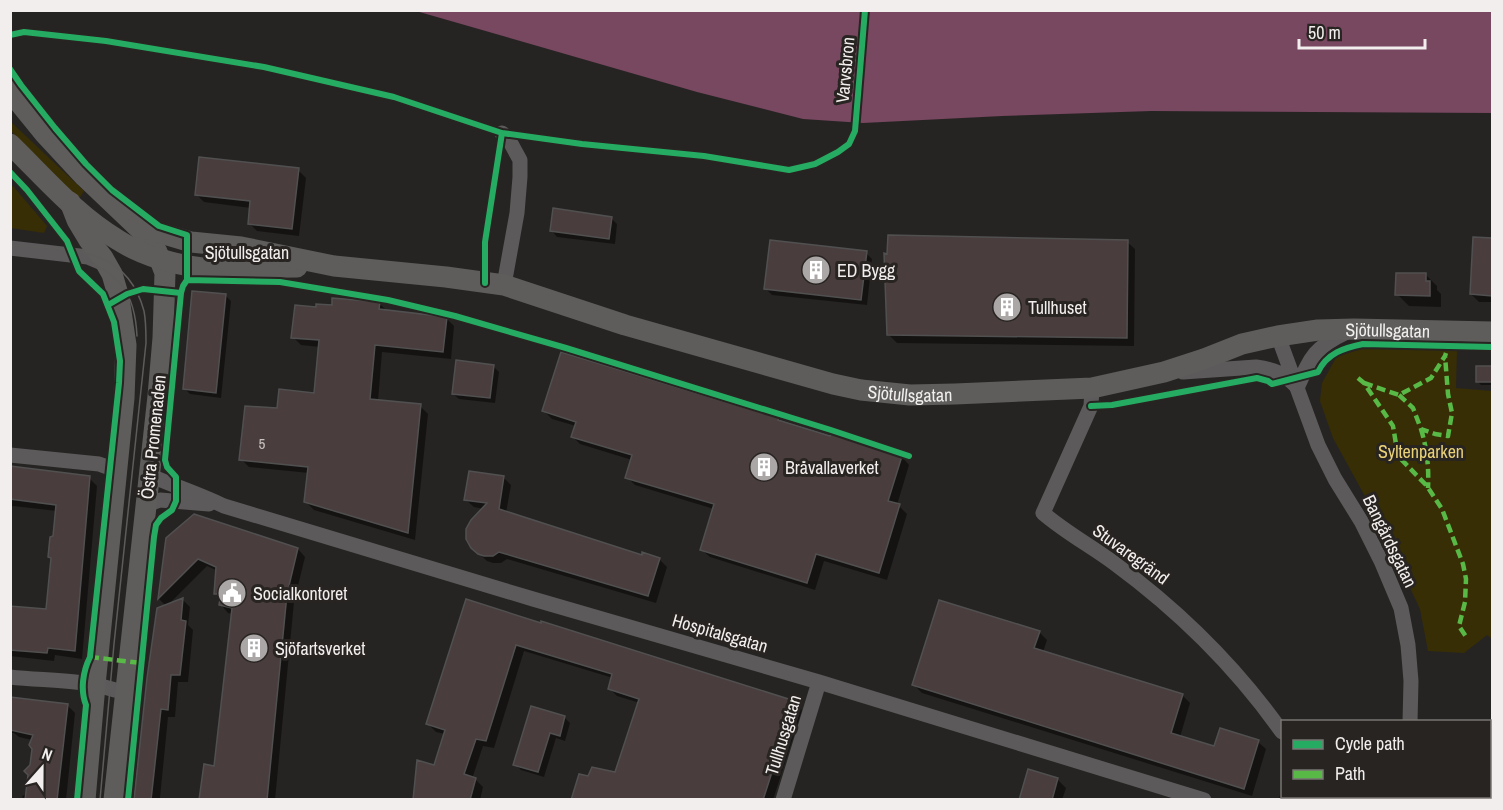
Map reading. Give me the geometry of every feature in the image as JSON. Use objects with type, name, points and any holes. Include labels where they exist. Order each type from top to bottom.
[{"type":"main road","name":"Sjötullsgatan","points":[[10,91],[45,134],[85,177],[136,226],[191,242],[241,247],[334,266],[504,285],[625,325],[861,390],[910,395],[1092,388],[1164,372],[1242,344],[1318,330],[1354,328],[1492,332]]},
{"type":"main road","name":"Sjötullsgatan","points":[[10,144],[70,202],[102,229],[119,241],[161,260],[202,268],[334,266]]},
{"type":"main road","name":"Östra Promenaden","points":[[70,202],[77,220],[108,266],[119,298],[126,345],[127,367],[118,471],[113,683],[122,731],[114,800]]},
{"type":"main road","name":"Östra Promenaden","points":[[85,800],[113,683],[146,505],[163,338],[165,273],[154,246],[136,226]]},
{"type":"street","points":[[502,133],[508,138],[520,160],[517,213],[504,285]]},
{"type":"street","points":[[10,248],[88,257],[108,266]]},
{"type":"street","points":[[1164,372],[1267,368],[1280,373],[1297,387],[1308,362],[1321,346],[1354,328]]},
{"type":"street","name":"Bangårdsgatan","points":[[1278,336],[1318,445],[1335,479],[1361,520],[1401,608],[1408,645],[1411,681],[1410,720]]},
{"type":"street","name":"Stuvaregränd","points":[[1092,388],[1091,406],[1043,513],[1114,562],[1160,599],[1208,644],[1264,706],[1281,731]]},
{"type":"street","points":[[10,455],[99,464],[118,471]]},
{"type":"street","name":"Hospitalsgatan","points":[[149,475],[224,506],[545,603],[819,682],[1204,800]]},
{"type":"street","name":"Hospitalsgatan","points":[[146,505],[160,500],[224,506]]},
{"type":"street","points":[[10,677],[45,681],[113,683]]},
{"type":"street","name":"Tullhusgatan","points":[[783,800],[819,682]]},
{"type":"green space","points":[[10,121],[84,191],[79,199],[11,131]]},
{"type":"green space","points":[[11,186],[47,226],[44,233],[11,228]]},
{"type":"green space","name":"Syltenparken","points":[[1363,348],[1457,350],[1456,388],[1492,391],[1492,639],[1487,635],[1464,653],[1428,651],[1420,609],[1378,520],[1333,438],[1320,401],[1322,383],[1337,356]]},
{"type":"shaded area","points":[[416,11],[1492,11],[1492,113],[1151,111],[863,123],[803,119],[697,92]]},
{"type":"building","points":[[199,157],[299,168],[292,229],[248,224],[250,201],[195,195]]},
{"type":"building","points":[[553,208],[612,217],[609,239],[550,231]]},
{"type":"building","name":"Tullhuset","points":[[888,235],[1128,240],[1127,338],[887,335],[884,253],[887,254]]},
{"type":"building","points":[[1473,237],[1492,238],[1492,296],[1470,294]]},
{"type":"building","name":"ED Bygg","points":[[770,240],[867,251],[861,300],[764,289]]},
{"type":"building","points":[[1396,273],[1426,273],[1426,281],[1430,281],[1430,296],[1395,295]]},
{"type":"building","points":[[192,291],[226,294],[216,393],[183,389]]},
{"type":"building","points":[[332,298],[380,302],[379,309],[447,317],[443,352],[375,345],[370,399],[421,404],[408,533],[304,502],[308,467],[239,460],[245,406],[277,408],[279,389],[314,393],[319,340],[291,338],[295,305],[316,307],[316,304],[332,305]]},
{"type":"building","name":"Bråvallaverket","points":[[561,352],[779,418],[778,420],[830,436],[831,434],[902,456],[888,501],[900,504],[879,573],[816,554],[807,583],[700,550],[714,504],[625,478],[632,455],[571,437],[576,422],[542,411]]},
{"type":"building","points":[[456,360],[494,365],[490,398],[452,394]]},
{"type":"building","points":[[1476,366],[1492,366],[1492,382],[1476,382]]},
{"type":"building","points":[[10,466],[90,476],[75,651],[48,648],[47,653],[10,650],[10,606],[46,609],[51,558],[48,557],[56,505],[10,499]]},
{"type":"building","points":[[469,471],[504,476],[499,509],[642,555],[642,552],[660,558],[648,596],[499,552],[493,556],[478,554],[466,539],[466,529],[487,503],[464,500]]},
{"type":"building","name":"Sjöfartsverket","points":[[194,514],[298,548],[287,594],[267,800],[199,800],[204,764],[214,766],[232,608],[219,605],[221,594],[214,594],[216,567],[198,559],[158,599],[166,538]]},
{"type":"building","points":[[183,598],[181,620],[186,621],[180,675],[171,675],[168,710],[161,709],[151,800],[134,800],[157,608]]},
{"type":"building","points":[[466,599],[795,701],[763,800],[571,800],[579,774],[588,776],[592,767],[615,772],[639,699],[608,689],[612,674],[516,645],[486,741],[476,739],[464,774],[476,778],[470,800],[413,800],[417,760],[434,765],[445,730],[426,724]]},
{"type":"building","points":[[939,600],[1040,631],[1034,648],[1183,694],[1171,733],[1214,746],[1220,728],[1259,740],[1244,789],[912,685]]},
{"type":"building","points":[[10,697],[68,704],[57,800],[25,800],[28,775],[24,771],[30,765],[32,749],[29,745],[33,735],[10,730]]},
{"type":"building","points":[[531,706],[565,716],[560,736],[550,733],[538,772],[513,765]]},
{"type":"building","points":[[1028,769],[1058,778],[1052,800],[1019,800]]},
{"type":"tram line","points":[[10,245],[73,250],[109,262],[123,273],[135,289],[145,315],[146,343],[100,800]]},
{"type":"tram line","points":[[79,260],[105,271],[123,286],[133,308],[137,336]]},
{"type":"marked path","points":[[1364,383],[1399,395],[1431,378],[1446,353]]},
{"type":"marked path","points":[[1399,395],[1413,408],[1421,429],[1448,436],[1452,413],[1445,356]]},
{"type":"marked path","points":[[1358,378],[1364,383],[1393,426],[1398,456],[1427,486],[1442,509],[1463,564],[1466,579],[1465,602],[1459,626],[1467,638]]},
{"type":"marked path","points":[[1421,429],[1427,458],[1428,488]]},
{"type":"marked path","points":[[90,657],[141,663]]},
{"type":"cycle path","name":"Varvsbron","points":[[10,35],[24,32],[106,41],[264,67],[394,97],[502,133],[582,144],[704,156],[789,170],[815,164],[849,144],[855,131],[865,10]]},
{"type":"cycle path","points":[[10,69],[55,128],[112,190],[159,226],[187,235],[187,280],[181,293],[165,460],[167,467],[176,477],[176,501],[172,510],[156,525],[154,537],[128,800]]},
{"type":"cycle path","points":[[485,283],[485,242],[502,133]]},
{"type":"cycle path","points":[[10,172],[67,241],[79,271],[103,294],[114,322],[120,361],[90,657],[83,681],[86,705],[77,800]]},
{"type":"cycle path","points":[[187,280],[280,282],[388,300],[455,316],[566,348],[909,456]]},
{"type":"cycle path","points":[[108,305],[127,294],[143,289],[181,293]]},
{"type":"cycle path","points":[[1091,406],[1112,405],[1257,378],[1272,384],[1318,372],[1326,360],[1337,352],[1363,344],[1492,347]]},
{"type":"place","name":"ED Bygg","points":[[816,270]]},
{"type":"place","name":"Tullhuset","points":[[1007,307]]},
{"type":"place","name":"Bråvallaverket","points":[[764,467]]},
{"type":"place","name":"Socialkontoret","points":[[232,593]]},
{"type":"place","name":"Sjöfartsverket","points":[[254,648]]}]
